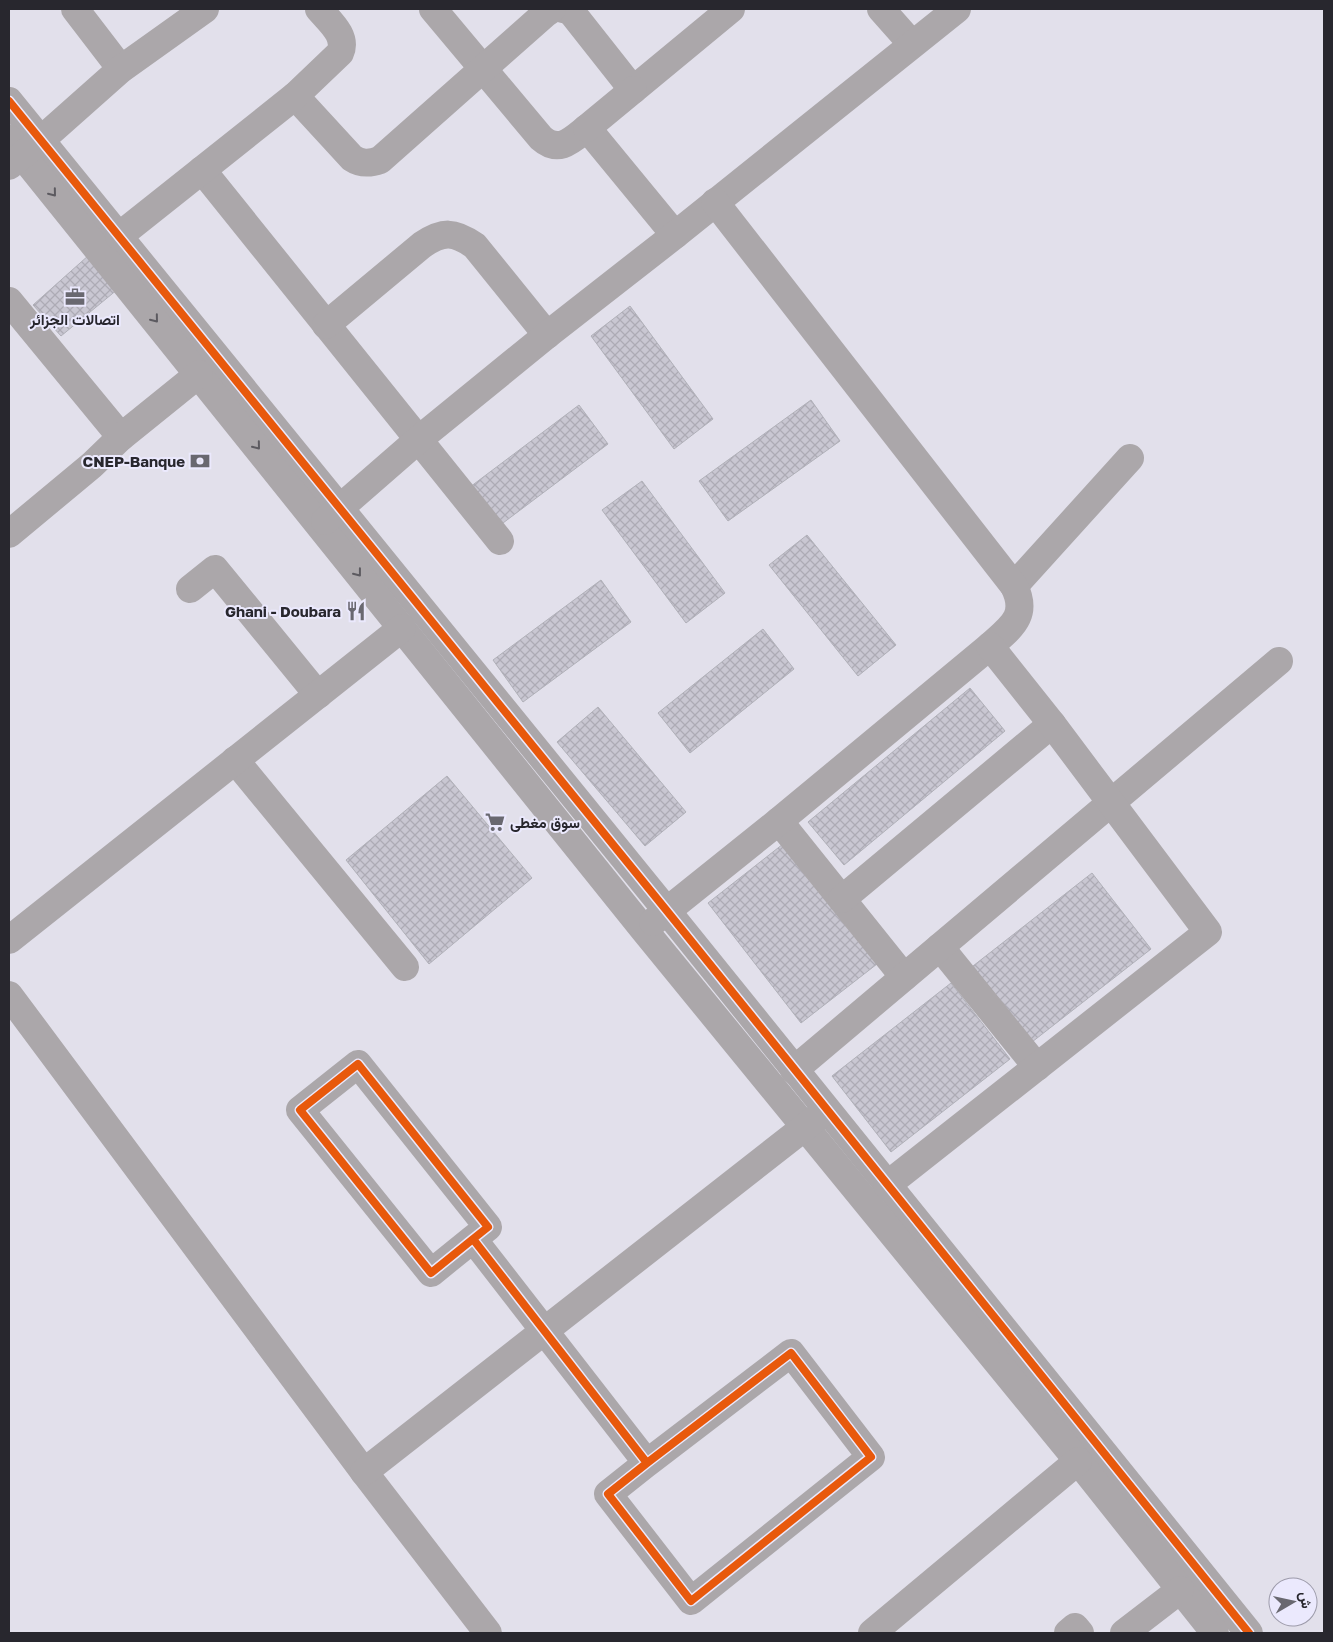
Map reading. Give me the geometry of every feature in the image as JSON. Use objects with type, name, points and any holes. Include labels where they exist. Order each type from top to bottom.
[{"type":"street","points":[[75,9],[121,69]]},
{"type":"street","points":[[20,150],[121,69],[205,9]]},
{"type":"street","points":[[433,9],[547,143],[553,146],[569,143],[731,9]]},
{"type":"street","points":[[295,96],[352,158],[358,162],[372,163],[380,160],[552,9]]},
{"type":"street","points":[[563,9],[573,14],[632,90]]},
{"type":"street","points":[[882,9],[912,44]]},
{"type":"street","points":[[330,517],[418,440],[547,335],[676,235],[957,9]]},
{"type":"street","points":[[119,236],[295,96],[336,58],[343,47],[342,40],[324,10]]},
{"type":"street","points":[[9,101],[20,150],[199,374],[330,517],[667,911],[1249,1633]]},
{"type":"street","points":[[587,128],[676,235]]},
{"type":"street","points":[[20,150],[119,236],[330,517],[402,628],[644,930],[1078,1461],[1214,1633]]},
{"type":"street","points":[[202,170],[500,541]]},
{"type":"street","points":[[644,930],[990,646],[1018,618],[1020,606],[1019,596],[1014,586],[715,202]]},
{"type":"street","points":[[326,325],[422,245],[435,237],[450,234],[463,237],[475,246],[547,335]]},
{"type":"street","points":[[9,301],[121,437]]},
{"type":"street","points":[[9,534],[92,465],[121,437],[199,374]]},
{"type":"street","points":[[1014,586],[1130,458]]},
{"type":"street","points":[[190,589],[215,569],[318,695]]},
{"type":"street","points":[[9,940],[402,628]]},
{"type":"street","points":[[887,1185],[1208,932],[1112,802],[990,646]]},
{"type":"street","points":[[794,1070],[1280,661]]},
{"type":"street","points":[[842,899],[1052,724]]},
{"type":"street","points":[[235,760],[405,967]]},
{"type":"street","points":[[779,821],[904,977]]},
{"type":"street","points":[[940,946],[1037,1067]]},
{"type":"street","points":[[9,995],[364,1472],[488,1633]]},
{"type":"street","points":[[358,1064],[488,1227],[473,1239],[431,1273],[300,1110],[358,1064]]},
{"type":"street","points":[[364,1472],[826,1110]]},
{"type":"street","points":[[473,1239],[647,1463]]},
{"type":"street","points":[[791,1354],[871,1457],[691,1601],[608,1494],[647,1463],[791,1354]]},
{"type":"street","points":[[872,1633],[1078,1461]]},
{"type":"street","points":[[1124,1633],[1180,1590]]},
{"type":"street","points":[[1068,1633],[1076,1627],[1080,1633]]},
{"type":"building","name":"اتصالات الجزائر","points":[[89,255],[118,289],[61,336],[33,305]]},
{"type":"building","points":[[630,306],[713,419],[674,449],[591,336]]},
{"type":"building","points":[[811,400],[840,441],[728,521],[699,481]]},
{"type":"building","points":[[579,405],[608,444],[499,526],[470,487]]},
{"type":"building","points":[[642,481],[725,593],[686,623],[602,510]]},
{"type":"building","points":[[807,535],[896,645],[858,676],[769,565]]},
{"type":"building","points":[[601,580],[631,622],[523,702],[493,660]]},
{"type":"building","points":[[763,629],[794,669],[690,753],[658,713]]},
{"type":"building","points":[[970,688],[1005,731],[844,865],[808,822]]},
{"type":"building","points":[[598,707],[686,812],[645,846],[557,742]]},
{"type":"building","points":[[447,776],[532,878],[429,964],[346,860]]},
{"type":"building","points":[[783,844],[877,964],[801,1023],[708,903]]},
{"type":"building","points":[[1092,873],[1151,949],[1032,1042],[973,966]]},
{"type":"building","points":[[951,983],[1010,1059],[891,1152],[832,1076]]},
{"type":"cycle path","points":[[9,101],[667,911],[1249,1633]]},
{"type":"cycle path","points":[[473,1239],[431,1273],[300,1110],[358,1064],[488,1227],[473,1239],[647,1463],[608,1494],[691,1601],[871,1457],[791,1353],[647,1463]]},
{"type":"place","name":"اتصالات الجزائر","points":[[75,297]]},
{"type":"place","name":"CNEP-Banque","points":[[200,461]]},
{"type":"place","name":"Ghani - Doubara","points":[[356,611]]},
{"type":"place","name":"سوق مغطى","points":[[495,822]]}]
